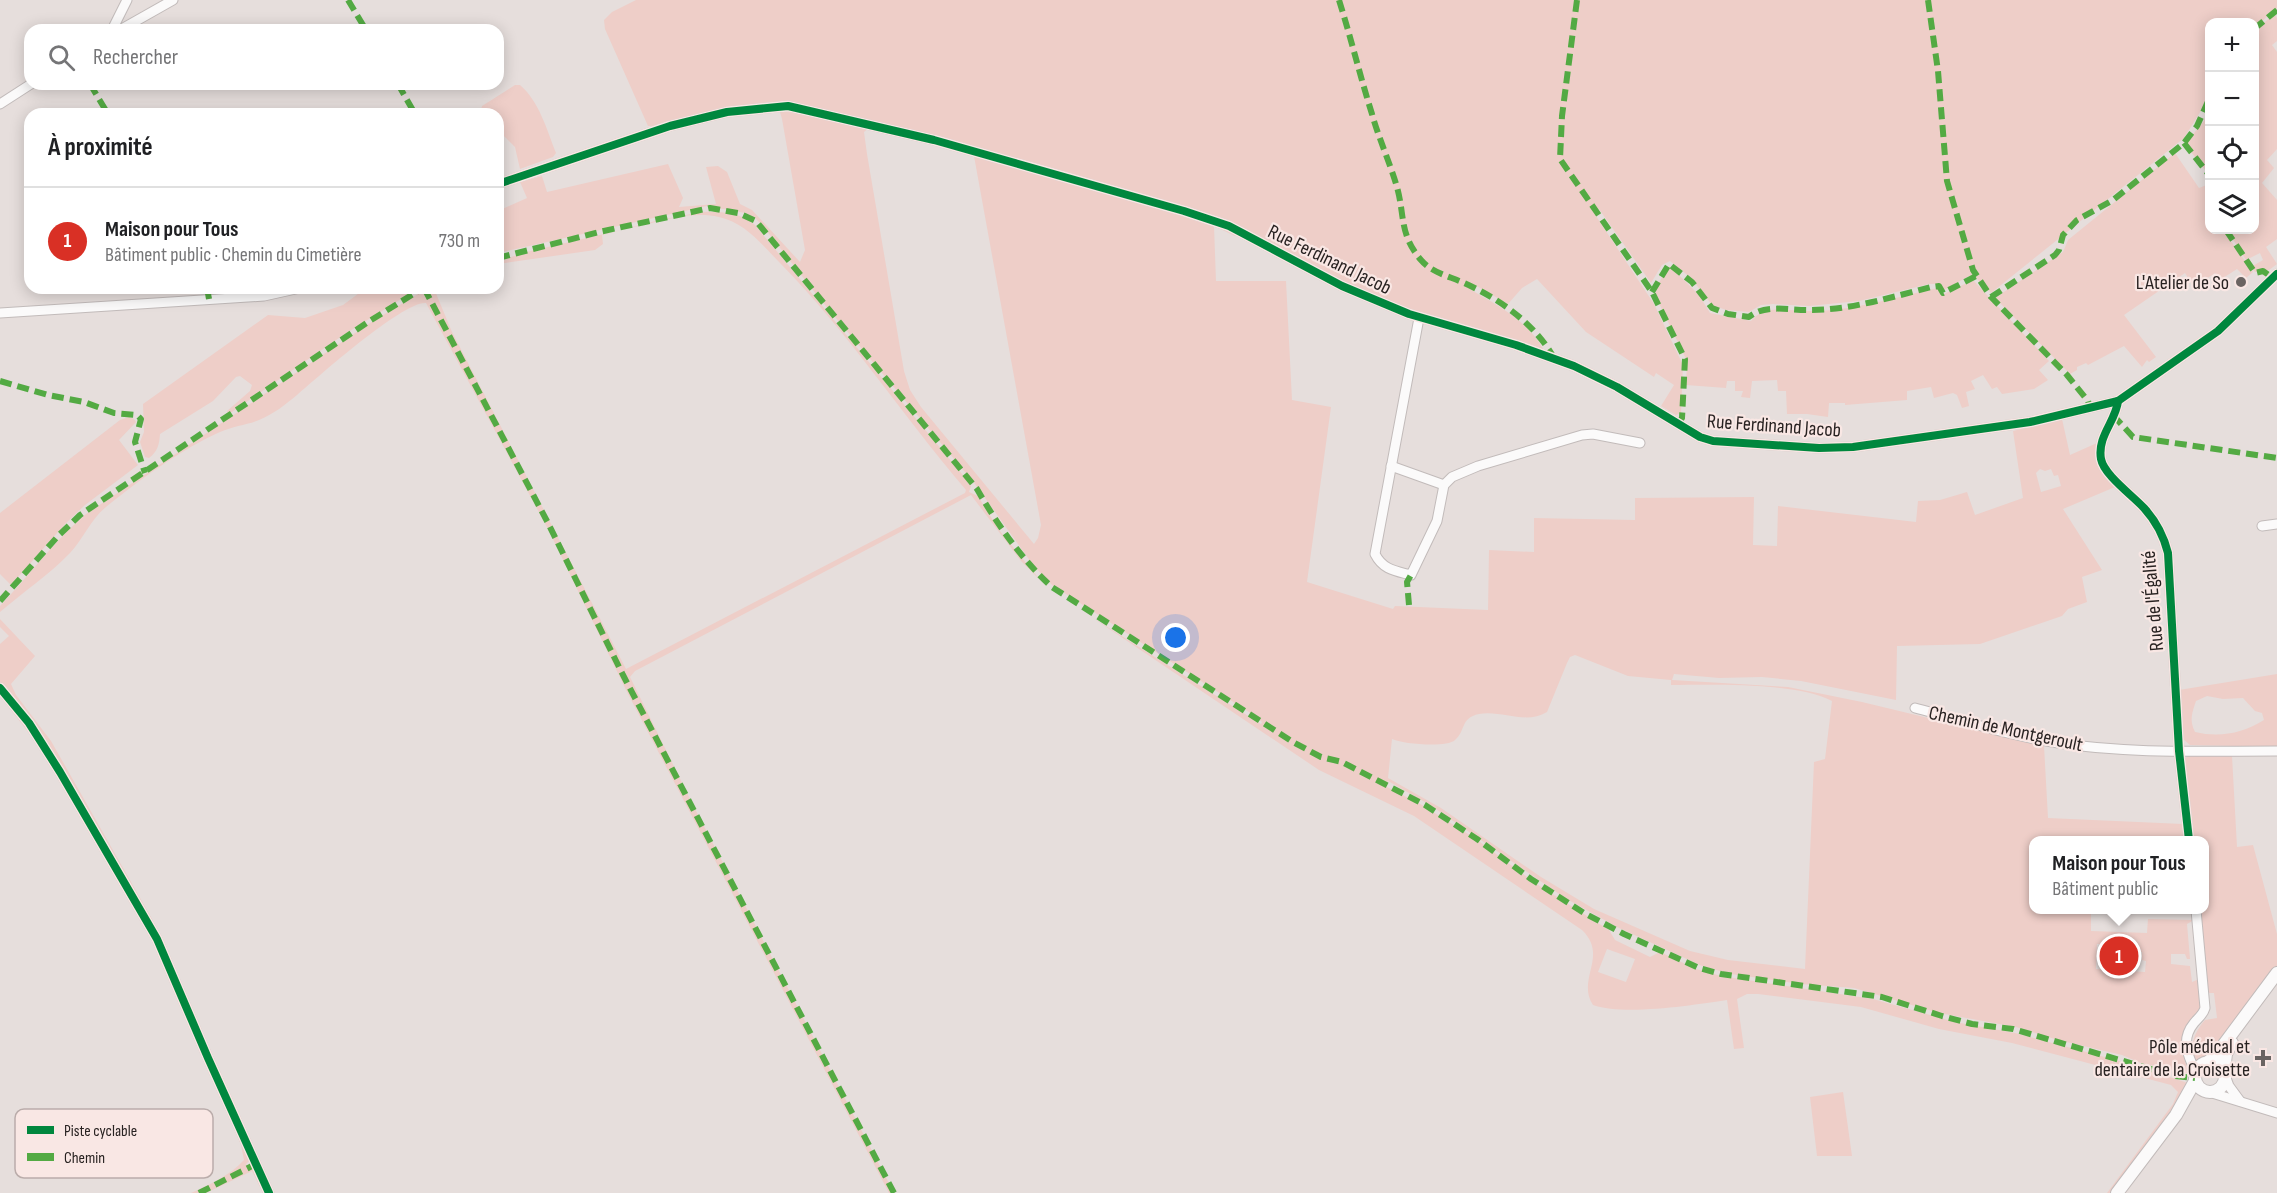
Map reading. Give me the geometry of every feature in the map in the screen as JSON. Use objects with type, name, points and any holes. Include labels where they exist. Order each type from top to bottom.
[{"type":"main road","points":[[2176,1115],[2200,1066],[2208,1062],[2225,1043],[2277,973]]},
{"type":"main road","points":[[2117,1193],[2176,1115],[2188,1104],[2222,1088],[2225,1056],[2277,983]]},
{"type":"main road","points":[[2208,1062],[2216,1063],[2225,1074]]},
{"type":"main road","points":[[2195,1077],[2199,1088],[2211,1093]]},
{"type":"street","points":[[115,24],[127,0]]},
{"type":"street","points":[[131,24],[173,0]]},
{"type":"street","points":[[0,104],[24,89]]},
{"type":"street","name":"Rue Ferdinand Jacob","points":[[504,182],[670,126],[727,112],[788,106],[934,140],[1184,211],[1229,226],[1342,286],[1419,318],[1516,345],[1574,366],[1627,392],[1693,434],[1713,441],[1819,448],[1853,447],[2030,422],[2118,401],[2218,331],[2277,274]]},
{"type":"street","points":[[0,313],[273,294]]},
{"type":"street","points":[[1419,318],[1375,554],[1379,563],[1387,568],[1411,575],[1437,521],[1444,485],[1452,477],[1478,466],[1582,435],[1593,434],[1640,443]]},
{"type":"street","name":"Rue de l'Égalité","points":[[2118,401],[2102,441],[2101,461],[2118,483],[2146,510],[2162,536],[2168,553],[2179,751]]},
{"type":"street","points":[[1391,466],[1444,485]]},
{"type":"street","points":[[2262,526],[2277,524]]},
{"type":"street","points":[[0,688],[28,723],[60,772],[157,939],[269,1193]]},
{"type":"street","name":"Chemin de Montgeroult","points":[[1916,708],[2058,743],[2179,751],[2277,751]]},
{"type":"street","points":[[2179,751],[2189,836]]},
{"type":"street","points":[[2195,1077],[2188,1060],[2187,1036],[2205,1008],[2196,914]]},
{"type":"street","points":[[2225,1074],[2229,1086],[2240,1101]]},
{"type":"street","points":[[2211,1093],[2277,1113]]},
{"type":"shaded area","points":[[636,0],[2277,0],[2277,8],[2259,24],[2259,18],[2205,18],[2205,103],[2184,138],[1991,293],[1974,276],[1969,276],[1944,290],[1941,284],[1929,284],[1859,301],[1809,306],[1761,305],[1749,312],[1726,310],[1712,305],[1691,278],[1670,261],[1662,265],[1651,283],[1599,209],[1594,213],[1654,304],[1683,365],[1681,413],[1676,415],[1661,406],[1674,385],[1656,373],[1654,377],[1586,332],[1537,279],[1522,288],[1508,304],[1473,284],[1470,289],[1521,322],[1544,351],[1412,311],[1328,275],[1238,227],[1235,236],[1214,226],[1216,281],[1286,281],[1292,400],[1331,407],[1307,582],[1393,609],[1395,606],[1488,610],[1489,550],[1534,552],[1534,518],[1635,520],[1635,498],[1754,497],[1753,545],[1777,546],[1778,506],[1916,522],[1918,501],[1940,500],[1967,492],[1975,515],[2023,498],[2013,431],[2062,419],[2070,455],[2097,443],[2104,473],[2115,487],[2063,509],[2102,570],[2082,577],[2087,602],[2068,609],[2062,616],[1980,644],[1897,646],[1896,700],[1801,681],[1762,677],[1719,678],[1674,674],[1672,680],[1788,687],[1862,702],[2044,746],[2048,818],[2183,824],[2184,836],[2029,836],[2029,914],[2091,914],[2091,931],[2147,933],[2148,919],[2194,920],[2187,924],[2190,959],[2187,959],[2185,954],[2171,954],[2171,964],[2190,966],[2192,982],[2199,979],[2202,1008],[2186,1032],[2183,1046],[2183,1054],[2190,1074],[2141,1063],[2122,1055],[2058,1040],[2016,1027],[1939,1013],[1854,988],[1801,984],[1731,974],[1702,966],[1617,927],[1565,898],[1430,805],[1388,781],[1385,786],[1422,805],[1476,839],[1535,883],[1609,930],[1615,940],[1650,957],[1660,952],[1696,969],[1721,976],[1873,999],[1955,1022],[2015,1033],[2116,1060],[2188,1083],[2184,1096],[2112,1193],[2107,1193],[2173,1104],[2178,1092],[2171,1085],[2012,1043],[1939,1029],[1861,1007],[1747,994],[1737,999],[1744,1048],[1734,1049],[1727,1000],[1640,1010],[1593,1005],[1588,986],[1593,949],[1590,940],[1582,930],[1414,816],[1319,770],[1090,616],[1261,724],[1262,722],[1255,716],[1052,585],[1033,565],[975,484],[756,219],[745,213],[707,206],[504,252],[504,208],[527,198],[520,182],[542,176],[547,192],[668,164],[683,198],[679,207],[716,204],[706,167],[718,166],[727,172],[740,204],[752,210],[800,262],[805,250],[782,119],[774,102],[738,106],[659,126],[648,126],[605,29],[604,20],[612,12]],"holes":[[[869,128],[976,148],[974,156],[1041,525],[1034,544],[921,407],[910,390],[904,371],[864,132]],[[2040,469],[2045,471],[2051,469],[2054,476],[2058,475],[2061,486],[2041,492],[2036,473]],[[1575,655],[1628,676],[1671,680],[1671,685],[1731,685],[1797,690],[1832,701],[1825,759],[1814,762],[1805,969],[1728,960],[1690,951],[1594,909],[1541,877],[1441,808],[1388,778],[1392,739],[1414,744],[1443,744],[1455,740],[1469,718],[1479,714],[1531,717],[1547,712],[1570,657]],[[2097,944],[2116,944],[2116,952],[2142,952],[2142,960],[2146,961],[2145,972],[2096,969]],[[1607,949],[1635,959],[1626,982],[1598,972]]]},
{"type":"shaded area","points":[[2274,14],[2277,18],[2277,41],[2272,45],[2277,52],[2277,149],[2267,160],[2274,168],[2262,183],[2277,200],[2277,239],[2266,247],[2277,264],[2269,270],[2255,272],[2251,267],[2263,260],[2260,253],[2246,260],[2230,234],[2259,234],[2259,27]]},
{"type":"shaded area","points":[[515,85],[520,85],[542,116],[556,153],[553,157],[520,169],[515,147],[504,136],[504,108],[482,108]]},
{"type":"shaded area","points":[[2205,118],[2205,170],[2185,144]]},
{"type":"shaded area","points":[[2175,153],[2199,188],[2205,186],[2205,234],[2226,234],[2253,272],[2246,278],[2237,269],[2220,280],[2215,273],[2194,287],[2185,273],[2124,315],[2156,357],[2149,362],[2147,360],[2142,367],[2124,346],[2088,365],[2086,363],[2077,367],[2077,370],[2070,374],[1995,298],[2063,252],[2068,240]]},
{"type":"shaded area","points":[[699,212],[721,212],[743,217],[755,225],[967,480],[971,486],[969,492],[978,496],[999,530],[1041,581],[1021,561],[971,495],[635,671],[630,677],[693,805],[894,1193],[889,1193],[626,690],[548,529],[426,303],[399,314],[381,326],[275,412],[206,439],[146,476],[101,512],[62,561],[0,612],[0,606],[52,547],[86,514],[373,321],[418,294],[436,294],[452,332],[626,669],[965,493],[966,490],[829,317],[760,242],[745,229],[729,220],[706,215],[678,217]]},
{"type":"shaded area","points":[[678,217],[621,230],[660,220]]},
{"type":"shaded area","points":[[621,230],[602,235],[603,244],[595,250],[504,263],[504,260],[522,253]]},
{"type":"shaded area","points":[[1668,267],[1671,267],[1699,295],[1710,313],[1751,321],[1770,310],[1840,309],[1938,288],[1942,295],[1973,280],[2049,361],[2039,370],[2048,380],[2034,389],[2002,394],[1997,387],[1992,389],[1983,375],[1971,381],[1975,389],[1966,392],[1969,406],[1962,408],[1957,395],[1953,393],[1934,398],[1931,387],[1907,391],[1907,400],[1845,405],[1845,403],[1829,403],[1828,417],[1787,414],[1786,391],[1778,391],[1777,380],[1752,381],[1750,398],[1741,397],[1743,391],[1735,391],[1735,381],[1727,381],[1726,388],[1686,385],[1687,361],[1655,295],[1656,288]]},
{"type":"shaded area","points":[[358,294],[409,294],[342,336],[229,414],[227,411],[250,391],[252,385],[240,376],[236,377],[213,401],[160,434],[156,450],[149,458],[145,457],[140,442],[144,432],[143,404],[268,315],[305,318],[343,305]]},
{"type":"shaded area","points":[[129,417],[136,422],[119,440],[138,465],[85,505],[11,585],[0,574],[0,513],[120,420]]},
{"type":"shaded area","points":[[0,619],[35,656],[11,684],[16,695],[51,741],[152,919],[274,1193],[272,1193],[152,925],[0,684],[0,644],[9,636],[0,627]]},
{"type":"shaded area","points":[[2277,674],[2277,747],[2190,745],[2182,738],[2179,690]],"holes":[[[2207,696],[2223,699],[2243,698],[2255,711],[2262,713],[2264,720],[2231,733],[2195,732],[2192,713],[2196,701]]]},
{"type":"shaded area","points":[[0,692],[26,723],[148,927],[154,941],[53,770],[32,737],[0,696]]},
{"type":"shaded area","points":[[2188,756],[2232,756],[2237,847],[2253,845],[2277,934],[2277,969],[2209,1054],[2197,1063],[2193,1051],[2195,1035],[2205,1020],[2217,1018],[2214,993],[2206,993],[2200,914],[2209,914],[2209,836],[2192,836],[2183,760]]},
{"type":"shaded area","points":[[165,965],[248,1152],[249,1161],[246,1164],[249,1170],[254,1168],[266,1193],[263,1193],[252,1171],[206,1193],[191,1193],[226,1175],[244,1160],[241,1145]]},
{"type":"shaded area","points":[[1843,1092],[1852,1156],[1817,1156],[1810,1097]]},
{"type":"marked path","points":[[348,0],[362,24]]},
{"type":"marked path","points":[[1339,0],[1375,123],[1397,187],[1406,233],[1414,251],[1430,268],[1477,289],[1515,314],[1537,334],[1554,358]]},
{"type":"marked path","points":[[1577,0],[1562,116],[1560,159],[1652,292],[1685,359],[1682,418],[1679,423]]},
{"type":"marked path","points":[[1928,0],[1938,71],[1947,181],[1973,270],[1991,297],[2067,375],[2088,401],[2090,408]]},
{"type":"marked path","points":[[2259,25],[2277,10]]},
{"type":"marked path","points":[[94,90],[104,108]]},
{"type":"marked path","points":[[401,90],[412,108]]},
{"type":"marked path","points":[[1991,297],[2055,255],[2059,250],[2063,235],[2077,220],[2113,200],[2184,143],[2197,126],[2205,108]]},
{"type":"marked path","points":[[2184,143],[2205,170]]},
{"type":"marked path","points":[[504,256],[599,232],[710,208],[738,213],[756,221],[977,489],[1011,541],[1052,587],[1293,742],[1321,757],[1342,762],[1425,805],[1584,913],[1699,968],[1721,974],[1882,997],[1972,1024],[2013,1029],[2175,1076],[2195,1078]]},
{"type":"marked path","points":[[2229,234],[2255,273],[2263,271],[2273,278]]},
{"type":"marked path","points":[[1652,292],[1669,264],[1692,282],[1712,308],[1728,314],[1749,317],[1769,309],[1822,310],[1854,306],[1939,286],[1943,293],[1976,276]]},
{"type":"marked path","points":[[208,294],[209,299]]},
{"type":"marked path","points":[[0,601],[80,515],[413,294]]},
{"type":"marked path","points":[[427,294],[894,1193]]},
{"type":"marked path","points":[[0,381],[48,395],[84,402],[114,413],[137,415],[141,419],[135,442],[145,473]]},
{"type":"marked path","points":[[2113,415],[2133,437],[2277,458]]},
{"type":"marked path","points":[[1409,605],[1407,582],[1411,575]]},
{"type":"marked path","points":[[199,1193],[256,1164]]},
{"type":"cycle path","points":[[504,182],[670,126],[727,112],[788,106],[934,140],[1184,211],[1229,226],[1342,286],[1409,314],[1516,345],[1574,366],[1617,387],[1700,437],[1713,441],[1819,448],[1853,447],[2030,422],[2118,401],[2218,331],[2277,274]]},
{"type":"cycle path","points":[[2118,401],[2104,436],[2100,451],[2101,459],[2107,472],[2152,518],[2162,535],[2168,553],[2179,751],[2189,836]]},
{"type":"cycle path","points":[[0,688],[29,723],[60,772],[157,939],[269,1193]]},
{"type":"place","name":"L'Atelier de So","points":[[2241,282]]},
{"type":"place","name":"Maison pour Tous","points":[[2119,956]]},
{"type":"place","name":"Pôle médical et dentaire de la Croisette","points":[[2263,1058]]}]
